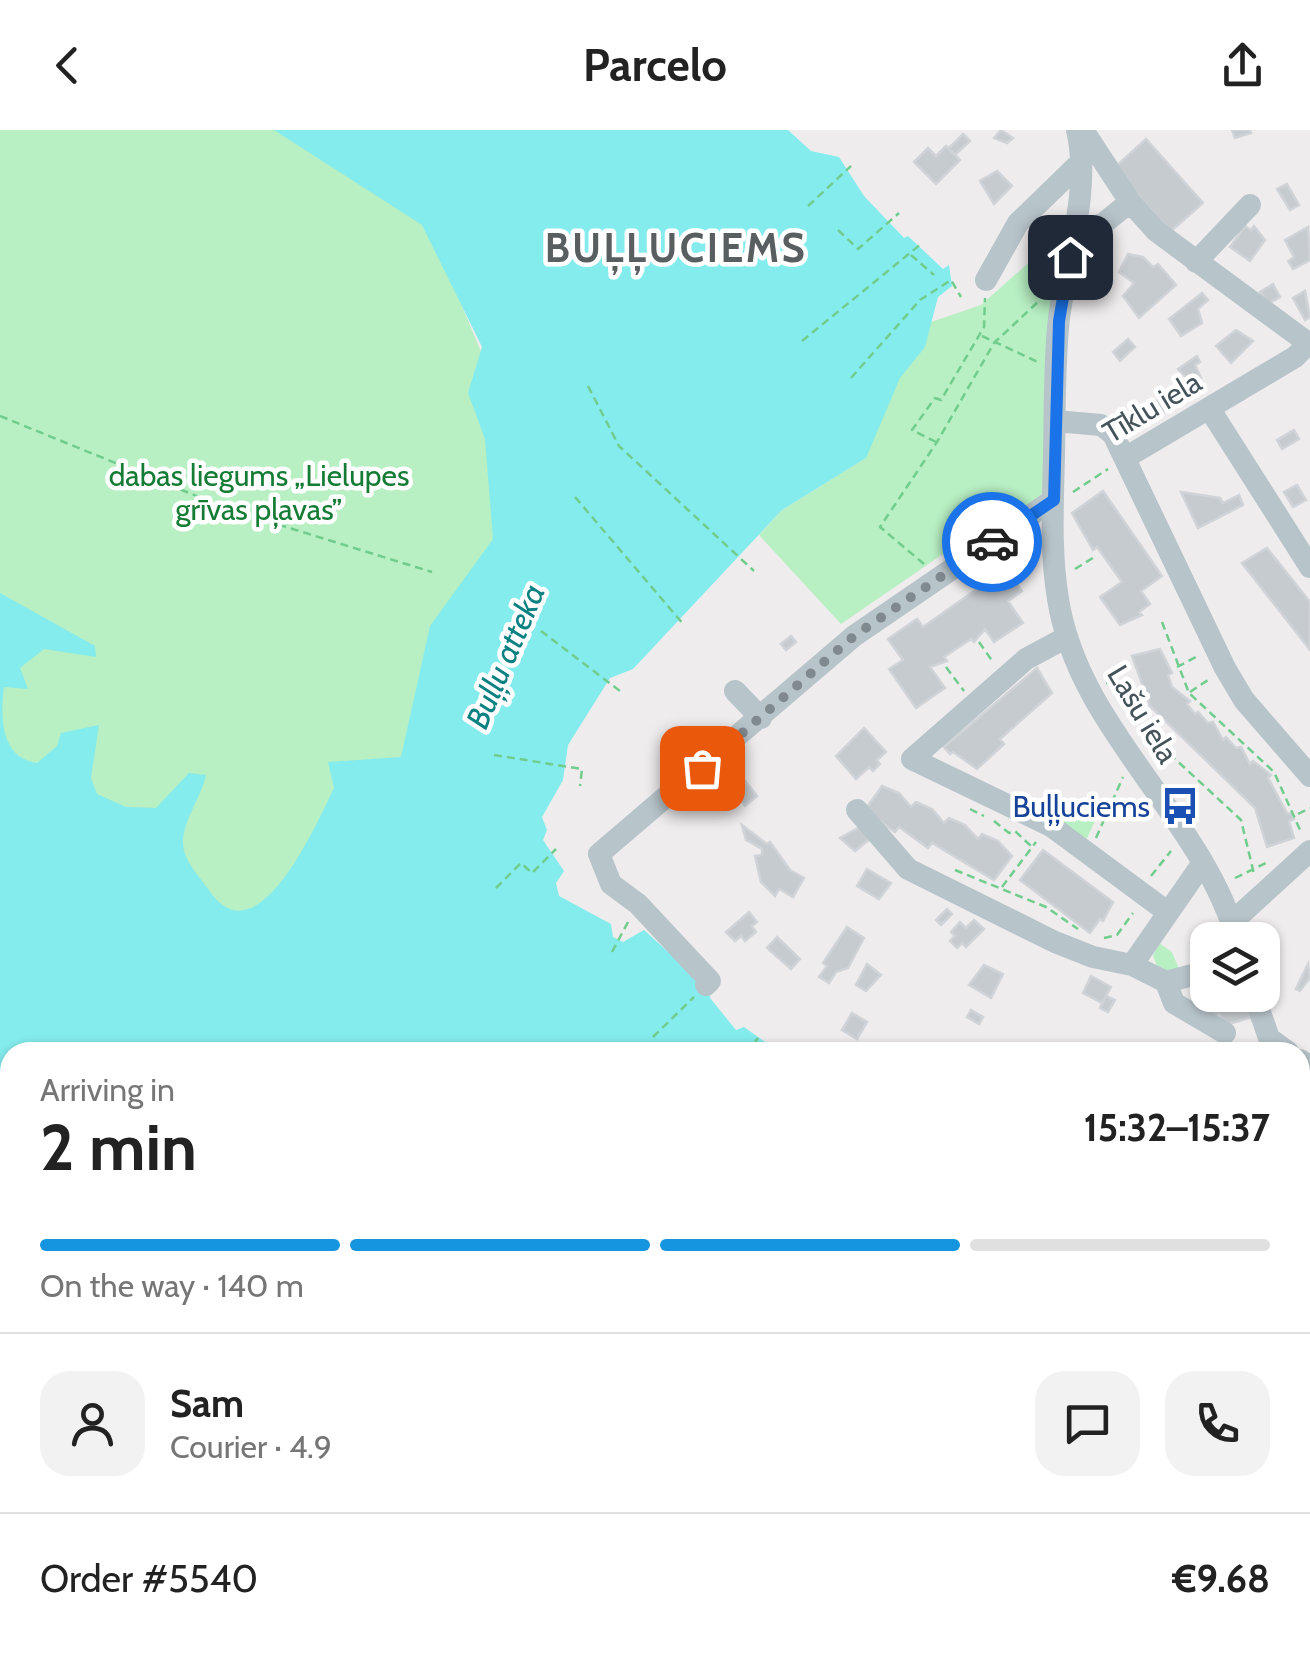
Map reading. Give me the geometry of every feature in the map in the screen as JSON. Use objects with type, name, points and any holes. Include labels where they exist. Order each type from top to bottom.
[{"type":"street","name":"Lašu iela","points":[[1080,130],[1074,236],[1059,321],[1054,421],[1055,575],[1067,637],[1088,684],[1216,886],[1231,922]]},
{"type":"street","points":[[1080,130],[1130,202],[1173,246],[1309,343]]},
{"type":"street","points":[[986,280],[1018,223],[1080,163]]},
{"type":"street","points":[[1074,236],[1104,223],[1130,202]]},
{"type":"street","points":[[1196,262],[1250,205]]},
{"type":"street","name":"Tīklu iela","points":[[1125,458],[1295,357],[1309,343]]},
{"type":"street","points":[[1209,408],[1310,567]]},
{"type":"street","points":[[1054,421],[1101,424],[1113,434],[1219,658],[1244,700],[1310,776]]},
{"type":"street","points":[[706,985],[710,981],[638,904],[611,884],[599,854],[854,636],[1054,500]]},
{"type":"street","points":[[1067,637],[1026,659],[912,759],[1050,826],[1166,911]]},
{"type":"street","points":[[736,691],[762,718]]},
{"type":"street","points":[[857,810],[902,866],[987,909],[1092,958],[1132,965],[1166,982],[1190,976]]},
{"type":"street","points":[[1242,922],[1306,844]]},
{"type":"street","points":[[1132,965],[1202,864]]},
{"type":"street","points":[[1166,982],[1174,1003],[1225,1033]]},
{"type":"street","points":[[1260,1012],[1274,1042]]},
{"type":"path","points":[[808,206],[851,166]]},
{"type":"path","points":[[838,230],[858,249],[899,213]]},
{"type":"path","points":[[802,341],[921,244]]},
{"type":"path","points":[[910,254],[934,275]]},
{"type":"path","points":[[851,378],[920,300],[952,280],[961,297]]},
{"type":"path","points":[[937,442],[912,430],[935,398],[940,402],[980,335],[986,280]]},
{"type":"path","points":[[940,578],[880,527],[937,442],[994,343],[1046,296]]},
{"type":"path","points":[[980,335],[1040,363]]},
{"type":"path","points":[[588,386],[620,446],[754,571]]},
{"type":"path","points":[[0,416],[231,510],[432,572]]},
{"type":"path","name":"Tīklu iela","points":[[1054,500],[1125,458]]},
{"type":"path","points":[[574,497],[684,625]]},
{"type":"path","points":[[1162,622],[1176,668],[1189,693],[1274,772],[1297,814],[1306,844]]},
{"type":"path","points":[[541,631],[620,691]]},
{"type":"path","points":[[980,642],[1000,672]]},
{"type":"path","points":[[1176,668],[1219,658]]},
{"type":"path","points":[[1189,693],[1219,658]]},
{"type":"path","points":[[946,667],[968,696]]},
{"type":"path","points":[[1088,684],[1123,682],[1146,732],[1241,820],[1260,900]]},
{"type":"path","points":[[494,755],[582,769],[580,786]]},
{"type":"path","points":[[1089,852],[1134,758]]},
{"type":"path","points":[[1297,814],[1310,808]]},
{"type":"path","points":[[987,909],[1032,847]]},
{"type":"path","points":[[496,888],[521,863],[532,873],[556,849]]},
{"type":"path","points":[[1099,944],[1107,934],[1117,935],[1137,907],[1131,902],[1172,849]]},
{"type":"path","points":[[1216,886],[1270,861]]},
{"type":"path","points":[[953,869],[1046,908],[1086,935]]},
{"type":"path","points":[[612,952],[618,939]]},
{"type":"path","points":[[653,1037],[706,985]]},
{"type":"path","points":[[755,1042],[758,1038]]},
{"type":"green space","name":"dabas liegums „Lielupes grīvas pļavas”","points":[[0,130],[328,130],[427,223],[548,511],[366,839],[301,898],[29,1042],[0,1042]]},
{"type":"green space","points":[[1053,241],[1058,261],[1044,496],[1002,527],[994,519],[841,624],[759,535],[782,510],[866,458],[859,449],[931,322],[981,305]]},
{"type":"green space","points":[[1057,796],[1095,821],[1081,851],[1039,823]]},
{"type":"green space","points":[[1159,943],[1172,952],[1179,969],[1166,971],[1157,966],[1153,956]]},
{"type":"water","name":"Buļļu atteka","points":[[274,130],[788,130],[811,151],[839,157],[864,196],[904,238],[908,236],[943,269],[949,265],[952,286],[938,297],[925,347],[900,378],[866,458],[782,510],[633,669],[610,678],[568,745],[563,780],[542,817],[547,830],[543,840],[564,871],[556,883],[559,896],[611,924],[613,937],[623,942],[644,930],[709,989],[710,998],[736,1030],[744,1027],[765,1042],[0,1042],[0,593],[95,646],[96,657],[44,649],[20,668],[28,689],[4,687],[3,724],[10,745],[25,759],[37,763],[57,746],[61,733],[99,725],[91,778],[97,794],[126,807],[156,808],[189,773],[206,775],[183,841],[191,866],[226,908],[245,910],[264,900],[282,881],[334,788],[328,762],[401,757],[430,626],[493,539],[485,439],[468,393],[482,347],[422,225]]},
{"type":"building","points":[[1001,130],[1013,138],[1007,143],[994,138]]},
{"type":"building","points":[[1232,130],[1250,130],[1251,133],[1235,138]]},
{"type":"building","points":[[963,134],[970,141],[955,155],[949,148]]},
{"type":"building","points":[[1146,139],[1203,203],[1170,232],[1114,168]]},
{"type":"building","points":[[946,146],[960,160],[936,184],[914,162],[928,148],[936,156]]},
{"type":"building","points":[[997,171],[1012,186],[994,204],[980,181]]},
{"type":"building","points":[[1287,184],[1299,205],[1290,210],[1277,189]]},
{"type":"building","points":[[1245,226],[1251,230],[1254,226],[1265,240],[1250,261],[1230,247]]},
{"type":"building","points":[[1308,227],[1310,260],[1293,269],[1288,261],[1294,257],[1285,240]]},
{"type":"building","points":[[1128,254],[1143,257],[1153,267],[1158,264],[1176,285],[1139,318],[1123,296],[1134,283],[1119,272]]},
{"type":"building","points":[[1273,284],[1280,297],[1268,304],[1260,292]]},
{"type":"building","points":[[1305,291],[1310,317],[1305,320],[1293,298]]},
{"type":"building","points":[[1202,293],[1208,300],[1198,309],[1202,323],[1181,336],[1169,319]]},
{"type":"building","points":[[1236,330],[1253,341],[1231,363],[1216,346]]},
{"type":"building","points":[[1128,339],[1135,347],[1120,361],[1113,352]]},
{"type":"building","points":[[1197,356],[1200,362],[1195,365],[1201,378],[1191,383],[1178,369]]},
{"type":"building","points":[[1173,391],[1180,403],[1162,413],[1156,401]]},
{"type":"building","points":[[1294,430],[1299,439],[1282,449],[1277,440]]},
{"type":"building","points":[[1297,485],[1306,500],[1293,507],[1284,492]]},
{"type":"building","points":[[1103,491],[1162,576],[1141,591],[1150,604],[1139,612],[1142,615],[1120,625],[1100,597],[1122,582],[1097,547],[1093,550],[1072,513]]},
{"type":"building","points":[[1181,492],[1220,498],[1223,503],[1239,495],[1243,505],[1198,528]]},
{"type":"building","points":[[1267,548],[1310,602],[1310,650],[1242,563]]},
{"type":"building","points":[[1001,561],[1022,591],[1008,601],[1023,623],[994,642],[985,629],[974,642],[971,639],[944,657],[947,661],[930,667],[945,688],[916,708],[889,669],[903,660],[888,639],[917,619],[923,627],[977,589],[972,581]]},
{"type":"building","points":[[791,636],[796,642],[786,650],[781,644]]},
{"type":"building","points":[[1160,649],[1172,673],[1168,675],[1172,687],[1190,701],[1187,704],[1195,714],[1198,712],[1208,723],[1213,722],[1223,740],[1226,737],[1236,748],[1241,747],[1250,764],[1253,761],[1271,775],[1268,778],[1294,819],[1289,821],[1294,838],[1267,847],[1255,808],[1150,706],[1132,656]]},
{"type":"building","points":[[1037,668],[1052,693],[1000,739],[1004,744],[977,769],[953,752],[950,754],[944,747]]},
{"type":"building","points":[[864,728],[886,752],[873,771],[869,767],[856,779],[836,756]]},
{"type":"building","points":[[735,768],[757,796],[745,806],[723,777]]},
{"type":"building","points":[[882,786],[899,793],[911,807],[916,802],[932,809],[944,823],[949,818],[965,825],[978,839],[982,834],[998,841],[1012,856],[994,880],[932,843],[928,848],[899,827],[895,832],[865,810]]},
{"type":"building","points":[[742,825],[767,844],[770,842],[790,870],[804,878],[793,897],[779,889],[775,896],[761,882],[755,856],[762,855],[762,849],[746,840]]},
{"type":"building","points":[[862,826],[872,837],[855,851],[840,838]]},
{"type":"building","points":[[1043,850],[1113,902],[1103,921],[1100,919],[1090,933],[1020,880]]},
{"type":"building","points":[[867,869],[891,883],[879,899],[857,886]]},
{"type":"building","points":[[947,909],[952,914],[941,925],[936,920]]},
{"type":"building","points":[[749,912],[757,922],[752,926],[756,932],[745,941],[741,936],[735,941],[726,932]]},
{"type":"building","points":[[974,920],[984,929],[966,947],[962,943],[957,948],[950,941],[955,936],[951,932],[960,922],[966,928]]},
{"type":"building","points":[[847,927],[864,938],[848,968],[836,972],[829,983],[819,977],[827,966],[823,963]]},
{"type":"building","points":[[777,937],[800,959],[791,969],[767,948]]},
{"type":"building","points":[[867,964],[881,975],[866,991],[856,985]]},
{"type":"building","points":[[1308,964],[1310,978],[1300,991],[1296,989]]},
{"type":"building","points":[[984,965],[1003,974],[991,998],[969,985]]},
{"type":"building","points":[[1091,976],[1111,987],[1102,1003],[1083,993]]},
{"type":"building","points":[[1106,996],[1115,1000],[1108,1012],[1100,1008]]},
{"type":"building","points":[[971,1010],[983,1017],[979,1024],[967,1017]]},
{"type":"building","points":[[1209,1012],[1250,1012],[1252,1017],[1223,1026],[1220,1014],[1211,1017]]},
{"type":"building","points":[[852,1013],[867,1022],[857,1039],[842,1030]]},
{"type":"way so far","points":[[702,768],[854,636],[992,542]]},
{"type":"place","name":"Buļļuciems","points":[[1180,806]]},
{"type":"district","name":"BUĻĻUCIEMS","points":[[676,247]]},
{"type":"route","points":[[992,542],[1054,500],[1059,321],[1070,257]]}]
